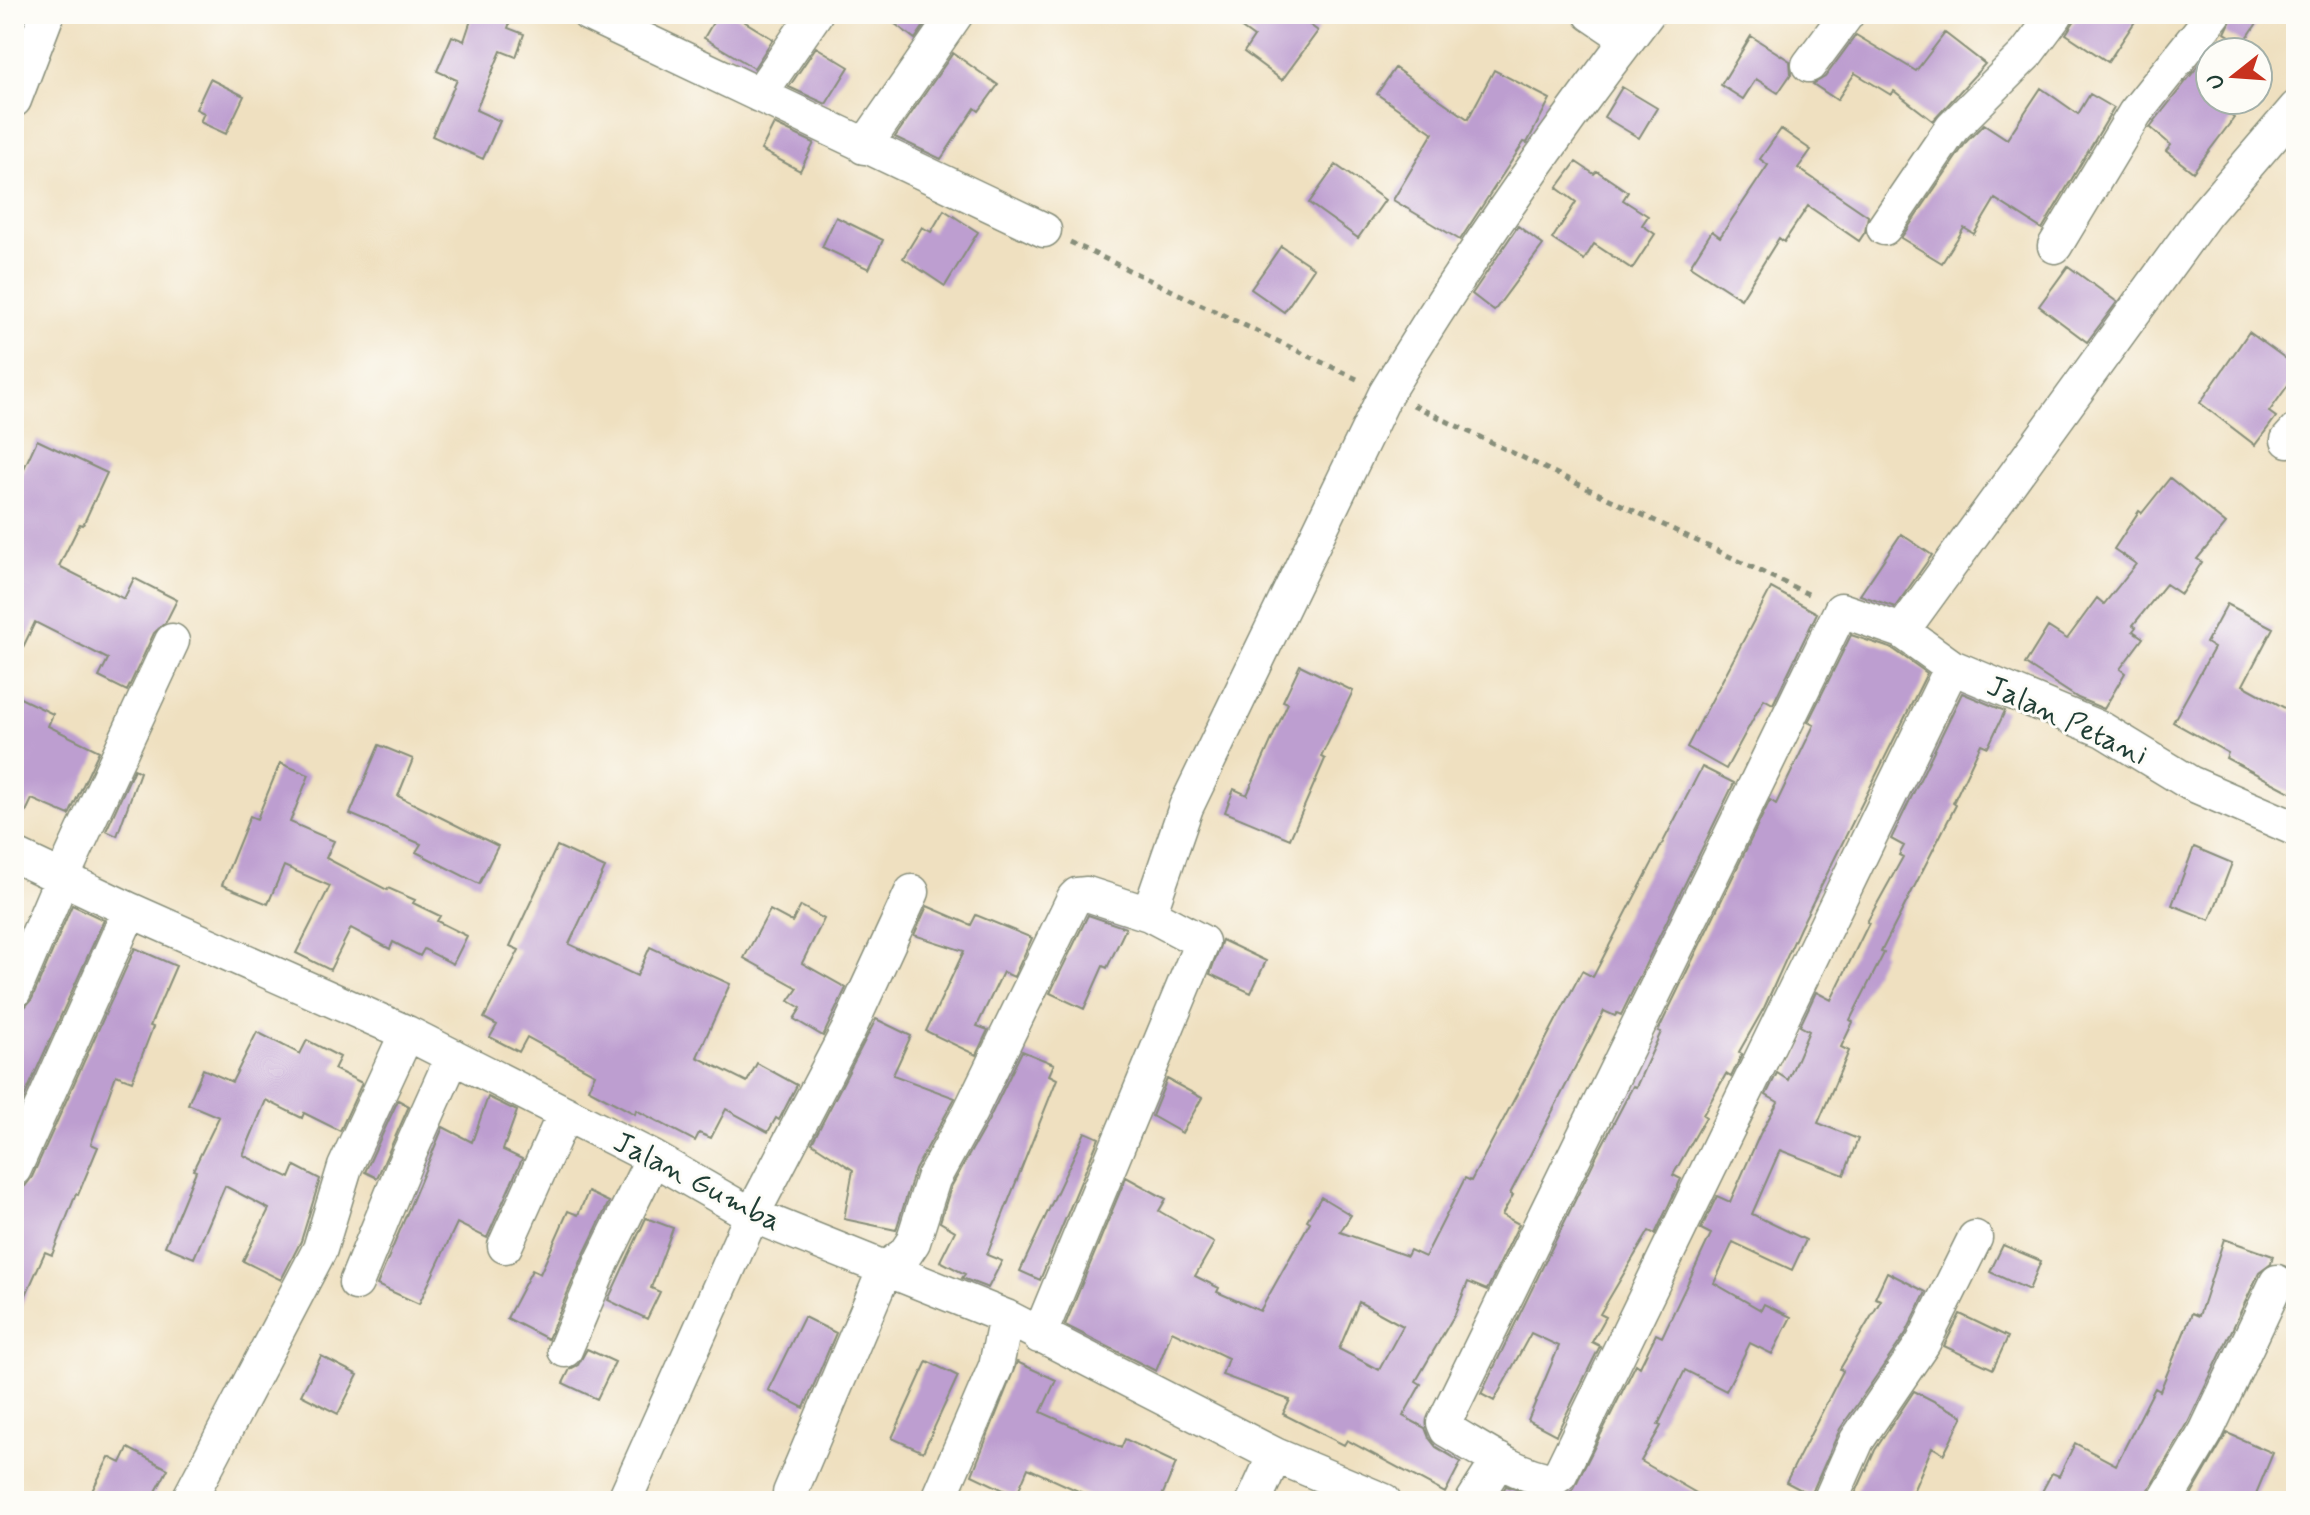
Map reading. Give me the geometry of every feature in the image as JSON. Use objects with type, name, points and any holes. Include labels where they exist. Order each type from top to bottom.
[{"type":"street","points":[[14,100],[47,14]]},
{"type":"street","points":[[759,95],[815,14]]},
{"type":"street","points":[[864,147],[956,14]]},
{"type":"street","points":[[1149,914],[1186,807],[1386,393],[1434,315],[1638,26],[1591,14]]},
{"type":"street","points":[[1809,65],[1847,14]]},
{"type":"street","points":[[1884,228],[1952,128],[2026,54],[2056,14]]},
{"type":"street","points":[[2055,246],[2135,113],[2214,14]]},
{"type":"street","points":[[605,18],[864,147],[1044,230]]},
{"type":"street","points":[[1902,631],[2205,214],[2296,108]]},
{"type":"street","points":[[1841,610],[1444,1423],[1447,1430],[1499,1460],[1539,1478],[1552,1480],[1560,1474],[1952,667]]},
{"type":"street","name":"Jalan Petani","points":[[1841,610],[1902,631],[1952,667],[2103,730],[2190,783],[2296,829]]},
{"type":"street","points":[[14,991],[62,878],[172,641]]},
{"type":"street","name":"Jalan Gumba","points":[[14,855],[407,1033],[653,1158],[752,1215],[1006,1317],[1275,1455],[1384,1501]]},
{"type":"street","points":[[624,1501],[752,1215],[848,1031],[912,892]]},
{"type":"street","points":[[790,1493],[885,1269],[905,1254],[913,1242],[933,1179],[970,1112],[1074,898],[1087,894],[1149,914],[1202,942],[1039,1336]]},
{"type":"street","points":[[14,1169],[130,910]]},
{"type":"street","points":[[188,1501],[320,1249],[345,1167],[407,1033]]},
{"type":"street","points":[[356,1283],[453,1056]]},
{"type":"street","points":[[505,1246],[565,1113]]},
{"type":"street","points":[[565,1350],[602,1262],[653,1158]]},
{"type":"street","points":[[1830,1501],[1857,1440],[1923,1343],[1975,1238]]},
{"type":"street","points":[[2165,1501],[2206,1432],[2277,1282]]},
{"type":"street","points":[[938,1501],[996,1366],[1006,1317]]},
{"type":"street","points":[[1254,1501],[1275,1455]]},
{"type":"street","points":[[1473,1501],[1499,1460]]},
{"type":"path","points":[[1044,230],[1841,610]]},
{"type":"building","points":[[473,14],[513,14],[508,28],[524,34],[516,57],[501,51],[476,110],[500,121],[483,159],[432,136],[457,80],[437,71],[452,36],[464,41]]},
{"type":"building","points":[[718,14],[732,14],[773,39],[754,68],[704,38]]},
{"type":"building","points":[[882,14],[932,14],[915,39]]},
{"type":"building","points":[[1222,14],[1295,14],[1318,31],[1282,80],[1244,52],[1254,37]]},
{"type":"building","points":[[2079,14],[2140,14],[2108,62],[2066,34]]},
{"type":"building","points":[[2234,14],[2263,14],[2248,36],[2225,33]]},
{"type":"building","points":[[1945,33],[1985,64],[1933,121],[1894,91],[1891,95],[1855,73],[1837,100],[1813,84],[1825,77],[1856,35],[1916,71]]},
{"type":"building","points":[[1751,36],[1790,61],[1791,74],[1778,93],[1756,79],[1743,99],[1721,85]]},
{"type":"building","points":[[816,47],[849,67],[826,104],[789,87]]},
{"type":"building","points":[[953,53],[998,85],[979,111],[975,108],[941,159],[895,137]]},
{"type":"building","points":[[1395,68],[1468,119],[1494,70],[1550,99],[1527,143],[1524,142],[1460,240],[1393,200],[1433,133],[1377,94]]},
{"type":"building","points":[[2194,71],[2194,116],[2234,118],[2193,172],[2166,151],[2171,145],[2150,127]]},
{"type":"building","points":[[210,79],[244,96],[226,134],[200,122],[204,113],[196,109]]},
{"type":"building","points":[[1622,87],[1657,108],[1639,138],[1604,117]]},
{"type":"building","points":[[2041,88],[2078,114],[2090,94],[2114,108],[2042,229],[1995,199],[1974,234],[1964,228],[1942,263],[1901,238],[1967,141],[1984,124],[2007,139]]},
{"type":"building","points":[[774,124],[814,143],[800,171],[761,150]]},
{"type":"building","points":[[1781,129],[1811,150],[1798,168],[1868,216],[1865,232],[1859,241],[1808,206],[1784,242],[1779,238],[1741,299],[1690,266],[1712,231],[1720,237],[1768,165],[1760,159]]},
{"type":"building","points":[[1576,162],[1594,174],[1597,171],[1628,192],[1623,200],[1648,216],[1642,225],[1655,234],[1632,269],[1594,244],[1584,260],[1552,239],[1576,202],[1557,188]]},
{"type":"building","points":[[1336,165],[1385,200],[1358,238],[1309,203]]},
{"type":"building","points":[[944,210],[978,232],[945,286],[903,258],[922,227],[931,232]]},
{"type":"building","points":[[836,217],[883,240],[869,269],[822,247]]},
{"type":"building","points":[[1518,226],[1543,245],[1494,311],[1472,294]]},
{"type":"building","points":[[1281,246],[1314,268],[1284,312],[1251,289]]},
{"type":"building","points":[[2068,266],[2117,302],[2087,342],[2039,306]]},
{"type":"building","points":[[2249,332],[2296,366],[2296,374],[2269,412],[2276,417],[2255,445],[2200,403]]},
{"type":"building","points":[[37,440],[107,473],[83,525],[80,524],[59,566],[124,599],[134,578],[177,600],[166,622],[154,633],[127,691],[99,677],[108,659],[35,622],[14,666],[14,490]]},
{"type":"building","points":[[2170,478],[2226,524],[2197,559],[2202,562],[2181,594],[2166,584],[2133,625],[2136,627],[2133,631],[2143,638],[2120,669],[2125,673],[2104,709],[2078,698],[2025,664],[2048,627],[2067,639],[2097,598],[2104,604],[2136,564],[2114,549],[2139,511],[2142,513]]},
{"type":"building","points":[[1901,534],[1932,555],[1895,607],[1860,595]]},
{"type":"building","points":[[1771,588],[1817,613],[1773,704],[1764,699],[1726,769],[1687,747]]},
{"type":"building","points":[[2227,604],[2273,628],[2243,685],[2296,714],[2296,795],[2226,758],[2228,753],[2173,722],[2214,648],[2206,643]]},
{"type":"building","points":[[1851,635],[1893,649],[1927,673],[1800,928],[1764,1008],[1739,1052],[1742,1054],[1731,1077],[1726,1074],[1673,1175],[1681,1179],[1655,1234],[1649,1231],[1600,1314],[1606,1317],[1592,1342],[1600,1346],[1556,1435],[1528,1420],[1559,1346],[1531,1333],[1494,1401],[1481,1394],[1597,1155],[1633,1086],[1636,1087],[1661,1032],[1658,1031],[1770,800],[1776,804],[1814,725],[1808,722]]},
{"type":"building","points":[[1300,665],[1353,691],[1321,757],[1325,759],[1290,839],[1225,812],[1234,789],[1247,795],[1288,703],[1283,701]]},
{"type":"building","points":[[1962,693],[2005,711],[1988,747],[1981,744],[1953,803],[1956,805],[1850,1020],[1853,1022],[1841,1047],[1849,1051],[1818,1123],[1858,1139],[1844,1175],[1780,1150],[1752,1214],[1806,1240],[1792,1270],[1733,1242],[1714,1283],[1761,1310],[1764,1304],[1791,1317],[1772,1354],[1750,1343],[1726,1391],[1685,1370],[1658,1425],[1661,1426],[1641,1461],[1710,1501],[1497,1501],[1506,1486],[1549,1500],[1573,1490],[1636,1364],[1640,1367],[1656,1334],[1662,1337],[1711,1234],[1701,1229],[1717,1196],[1730,1202],[1778,1102],[1766,1095],[1777,1073],[1788,1080],[1809,1031],[1800,1026],[1816,992],[1831,1000],[1867,922],[1903,857],[1899,855],[1904,846],[1891,839]]},
{"type":"building","points":[[14,695],[53,714],[48,726],[99,751],[69,815],[32,799],[15,835]]},
{"type":"building","points":[[379,745],[413,759],[398,796],[498,846],[479,884],[416,852],[421,844],[350,814]]},
{"type":"building","points":[[280,763],[309,775],[290,822],[334,841],[326,858],[387,890],[415,900],[413,903],[440,916],[437,921],[467,936],[453,964],[424,949],[420,956],[393,942],[390,949],[351,928],[330,970],[296,953],[330,886],[284,866],[268,904],[222,885],[250,816],[257,819]]},
{"type":"building","points":[[1702,767],[1734,783],[1621,1015],[1604,1011],[1510,1194],[1513,1195],[1502,1215],[1519,1224],[1487,1290],[1468,1282],[1455,1314],[1416,1381],[1421,1384],[1403,1416],[1425,1428],[1436,1447],[1461,1462],[1445,1493],[1347,1440],[1344,1445],[1283,1414],[1290,1400],[1222,1375],[1228,1358],[1172,1331],[1156,1371],[1065,1325],[1126,1177],[1166,1199],[1159,1211],[1214,1243],[1195,1276],[1219,1288],[1217,1292],[1260,1311],[1321,1197],[1351,1215],[1340,1232],[1407,1256],[1410,1250],[1425,1257],[1465,1178],[1471,1181],[1582,971],[1593,977]],"holes":[[[1359,1302],[1403,1326],[1379,1370],[1339,1349]]]},
{"type":"building","points":[[134,769],[140,772],[117,836],[106,831]]},
{"type":"building","points":[[557,846],[605,868],[569,944],[637,976],[650,947],[730,984],[697,1057],[747,1082],[757,1063],[797,1085],[779,1120],[776,1118],[768,1132],[726,1109],[711,1138],[699,1133],[695,1141],[588,1089],[595,1074],[527,1037],[519,1052],[490,1037],[497,1025],[484,1018],[519,950],[510,946]]},
{"type":"building","points":[[2194,847],[2232,863],[2210,920],[2172,905]]},
{"type":"building","points":[[72,905],[104,920],[14,1120],[14,1011],[25,1007],[32,999]]},
{"type":"building","points":[[801,906],[824,919],[802,963],[846,988],[823,1036],[794,1019],[801,1008],[789,1001],[798,988],[744,958],[770,910],[792,922]]},
{"type":"building","points":[[927,906],[971,925],[976,915],[1032,938],[1014,977],[1003,972],[977,1026],[988,1030],[976,1055],[926,1031],[964,951],[914,935]]},
{"type":"building","points":[[1088,915],[1126,928],[1107,968],[1103,966],[1084,1009],[1050,993]]},
{"type":"building","points":[[1222,940],[1266,961],[1251,993],[1210,974]]},
{"type":"building","points":[[135,948],[176,966],[150,1026],[153,1027],[132,1081],[116,1075],[91,1144],[98,1147],[52,1255],[45,1252],[14,1322],[14,1189],[25,1186],[32,1177]]},
{"type":"building","points":[[876,1019],[911,1036],[893,1075],[955,1098],[915,1170],[896,1230],[844,1219],[853,1170],[812,1143]]},
{"type":"building","points":[[257,1032],[300,1054],[307,1040],[340,1057],[334,1069],[362,1083],[340,1131],[304,1113],[302,1118],[266,1100],[243,1155],[290,1178],[295,1166],[320,1179],[301,1241],[281,1280],[243,1261],[269,1209],[225,1186],[194,1258],[165,1246],[196,1171],[193,1170],[219,1117],[188,1104],[203,1069],[232,1082]]},
{"type":"building","points":[[1022,1051],[1054,1064],[1049,1075],[1057,1079],[987,1255],[1002,1261],[988,1288],[962,1278],[965,1274],[940,1261],[955,1231],[940,1222],[951,1187]]},
{"type":"building","points":[[1167,1079],[1202,1098],[1182,1133],[1152,1116]]},
{"type":"building","points":[[488,1097],[517,1111],[503,1150],[522,1159],[487,1238],[457,1223],[419,1304],[377,1285],[443,1127],[472,1142]]},
{"type":"building","points":[[398,1100],[409,1106],[377,1178],[365,1172]]},
{"type":"building","points":[[1085,1132],[1099,1138],[1040,1280],[1020,1271]]},
{"type":"building","points":[[588,1192],[609,1202],[548,1339],[507,1318],[532,1270],[540,1274],[568,1211],[578,1215]]},
{"type":"building","points":[[646,1218],[673,1228],[651,1288],[660,1292],[647,1319],[608,1300]]},
{"type":"building","points":[[2224,1239],[2273,1256],[2271,1264],[2259,1273],[2188,1423],[2145,1501],[2037,1501],[2052,1473],[2059,1476],[2075,1443],[2116,1465],[2155,1388],[2160,1391],[2192,1313],[2199,1316]]},
{"type":"building","points":[[2003,1245],[2041,1261],[2029,1290],[1990,1272]]},
{"type":"building","points":[[1887,1272],[1926,1292],[1906,1333],[1840,1429],[1811,1495],[1786,1482],[1843,1371],[1840,1369],[1881,1300],[1875,1298]]},
{"type":"building","points":[[1960,1314],[2008,1337],[1993,1369],[1944,1346]]},
{"type":"building","points":[[804,1317],[836,1333],[804,1408],[768,1390]]},
{"type":"building","points":[[587,1349],[615,1362],[597,1399],[563,1383]]},
{"type":"building","points":[[321,1356],[358,1375],[338,1414],[301,1395]]},
{"type":"building","points":[[927,1361],[958,1376],[923,1452],[892,1438]]},
{"type":"building","points":[[1017,1362],[1056,1380],[1041,1412],[1121,1448],[1125,1439],[1176,1463],[1160,1501],[1100,1501],[1028,1468],[1016,1496],[972,1475]]},
{"type":"building","points":[[1914,1391],[1963,1416],[1944,1454],[1932,1447],[1909,1501],[1852,1501],[1875,1450]]},
{"type":"building","points":[[2227,1433],[2273,1453],[2253,1501],[2188,1501]]},
{"type":"building","points":[[128,1448],[168,1469],[151,1501],[87,1501],[109,1457],[121,1463]]}]
